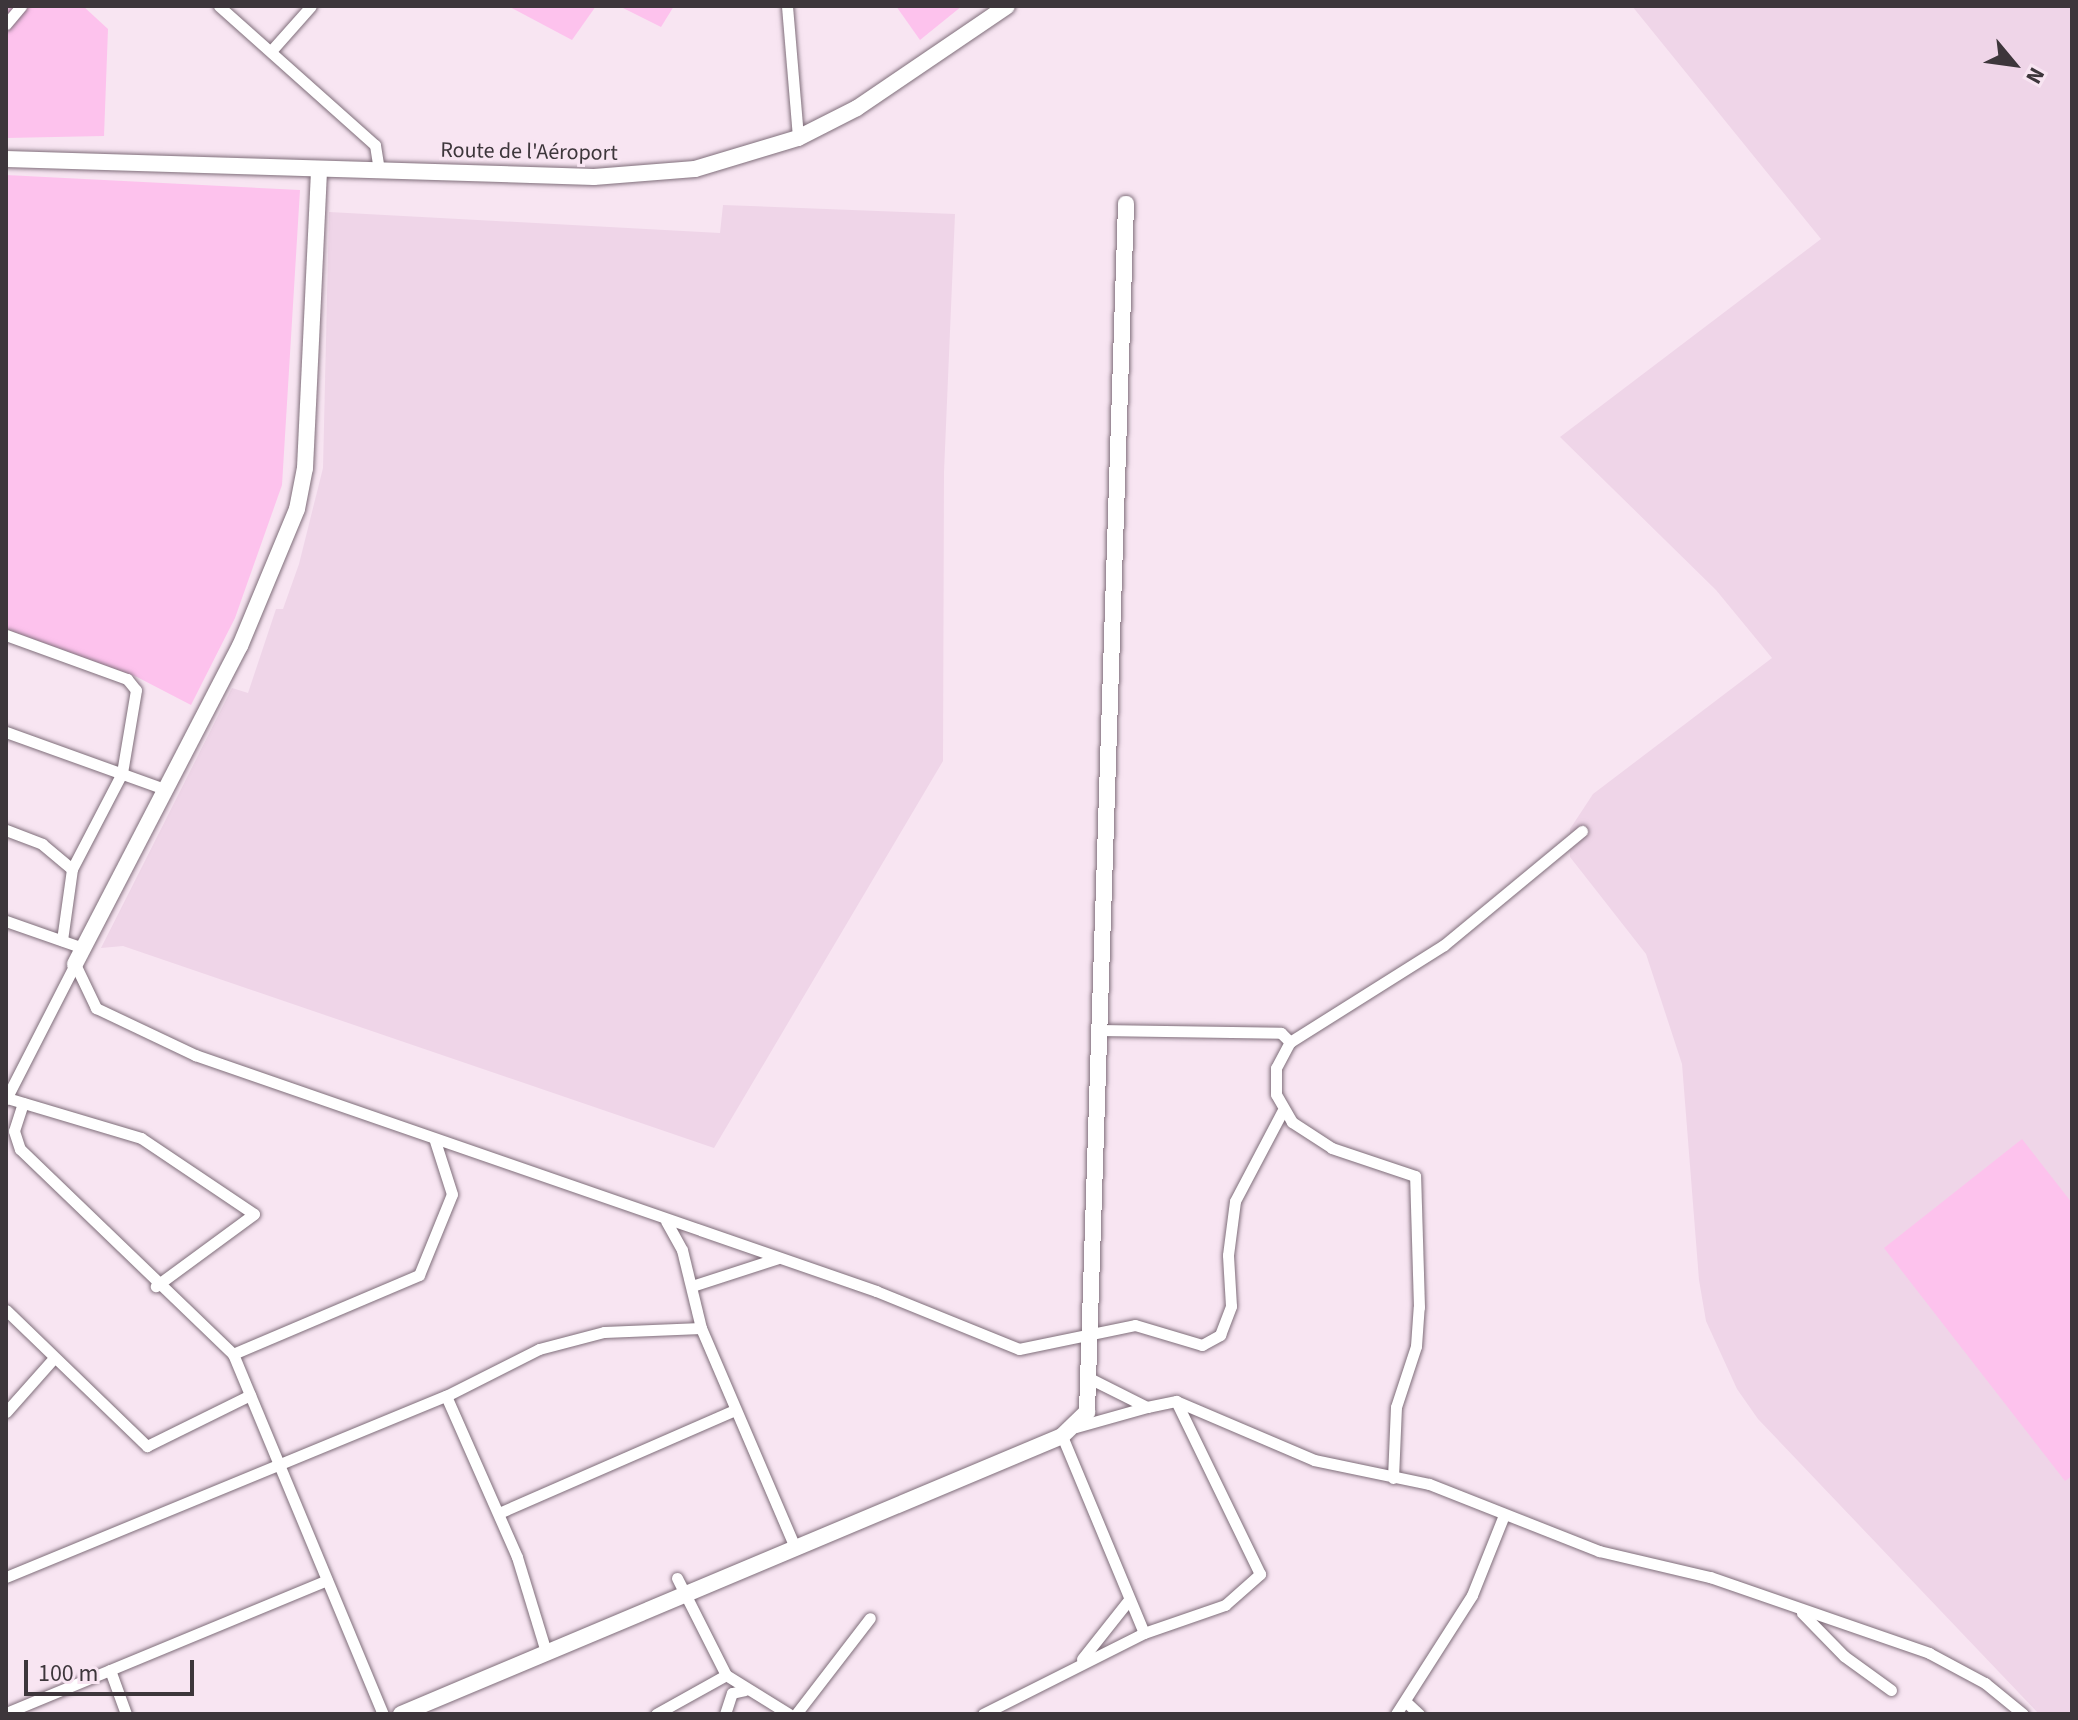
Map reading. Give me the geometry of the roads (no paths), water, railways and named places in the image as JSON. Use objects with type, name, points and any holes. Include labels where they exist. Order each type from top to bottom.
[{"type":"street","points":[[6,24],[21,6]]},
{"type":"street","points":[[219,6],[375,145],[379,171]]},
{"type":"street","points":[[271,51],[311,6]]},
{"type":"street","points":[[787,6],[798,138]]},
{"type":"street","name":"Route de l'Aéroport","points":[[6,159],[379,171],[655,174],[695,169],[798,138],[911,76],[1007,6]]},
{"type":"street","points":[[156,1286],[254,1214],[141,1138],[6,1098],[240,646],[297,509],[305,468],[319,170]]},
{"type":"street","points":[[1069,1432],[1087,1412],[1089,1378],[1126,204]]},
{"type":"street","points":[[6,635],[127,679],[137,706],[122,773],[72,869],[62,940]]},
{"type":"street","points":[[6,732],[164,789]]},
{"type":"street","points":[[6,830],[42,844],[72,869]]},
{"type":"street","points":[[75,964],[96,1008],[123,1024],[435,1141],[778,1258],[1019,1349],[1091,1329],[1150,1326],[1202,1345],[1220,1335],[1231,1306],[1228,1255],[1235,1201],[1282,1112],[1276,1068],[1290,1042],[1377,992],[1444,945],[1582,831]]},
{"type":"street","points":[[6,921],[83,948]]},
{"type":"street","points":[[1099,1030],[1281,1033],[1290,1042]]},
{"type":"street","points":[[23,1103],[14,1131],[20,1149],[156,1286],[233,1354],[383,1714]]},
{"type":"street","points":[[1282,1112],[1332,1148],[1415,1176],[1419,1307],[1416,1346],[1396,1407],[1393,1478]]},
{"type":"street","points":[[233,1354],[419,1275],[452,1194],[435,1141]]},
{"type":"street","points":[[666,1221],[692,1286],[701,1328],[795,1547]]},
{"type":"street","points":[[692,1286],[778,1258]]},
{"type":"street","points":[[6,1310],[147,1446],[250,1395]]},
{"type":"street","points":[[6,1577],[446,1396],[539,1349],[604,1332],[701,1328]]},
{"type":"street","points":[[6,1412],[54,1358]]},
{"type":"street","points":[[1089,1378],[1147,1407]]},
{"type":"street","points":[[446,1396],[499,1513],[546,1652]]},
{"type":"street","points":[[983,1714],[1144,1633],[1225,1605],[1260,1574],[1176,1401]]},
{"type":"street","points":[[401,1714],[546,1652],[681,1584],[795,1547],[1069,1432],[1176,1401],[1314,1460],[1429,1484],[1599,1551],[1710,1577],[1802,1613],[1929,1653],[1985,1683],[2023,1714]]},
{"type":"street","points":[[499,1513],[735,1410]]},
{"type":"street","points":[[1069,1432],[1128,1601],[1144,1633]]},
{"type":"street","points":[[1396,1714],[1489,1563],[1504,1515]]},
{"type":"street","points":[[6,1713],[327,1580]]},
{"type":"street","points":[[681,1584],[726,1675],[745,1690],[789,1714]]},
{"type":"street","points":[[1076,1665],[1128,1601]]},
{"type":"street","points":[[1802,1613],[1844,1656],[1891,1690]]},
{"type":"street","points":[[796,1714],[870,1618]]},
{"type":"street","points":[[110,1670],[126,1714]]},
{"type":"street","points":[[656,1714],[726,1675]]},
{"type":"street","points":[[725,1714],[732,1693],[745,1690]]},
{"type":"street","points":[[1406,1702],[1419,1714]]}]
